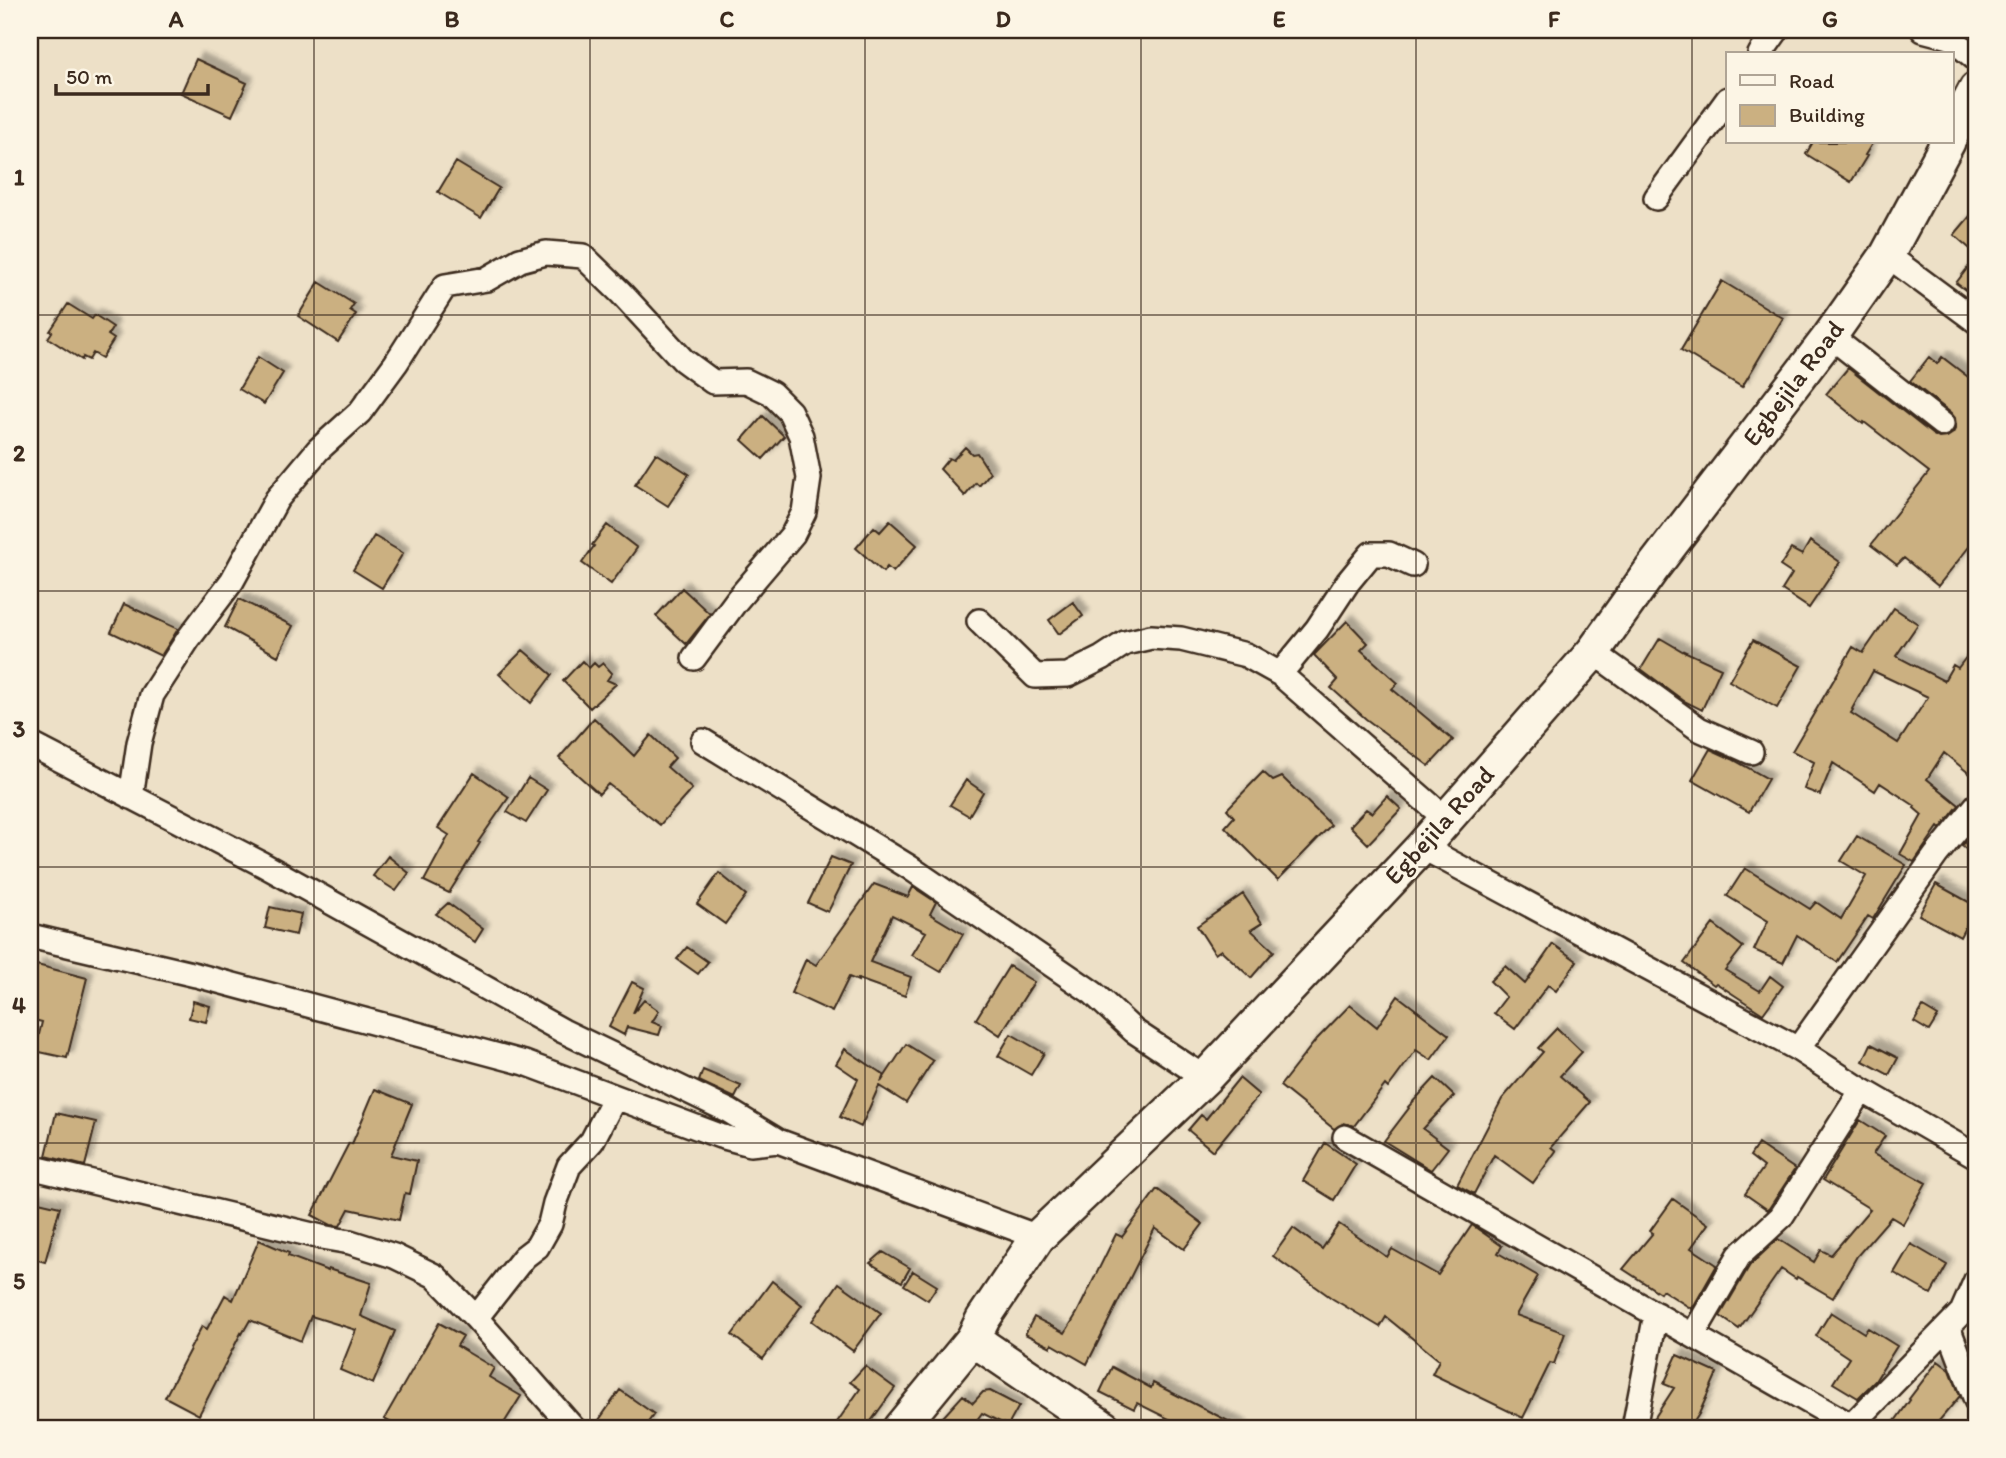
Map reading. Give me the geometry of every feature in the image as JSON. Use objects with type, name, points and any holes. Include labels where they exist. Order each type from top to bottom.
[{"type":"street","points":[[1761,52],[1777,30]]},
{"type":"street","points":[[1923,30],[1950,37],[1976,59]]},
{"type":"street","points":[[1954,130],[1976,89]]},
{"type":"street","points":[[1656,198],[1726,102]]},
{"type":"street","name":"Egbejila Road","points":[[901,1428],[973,1339],[1038,1237],[1205,1077],[1422,847],[1593,652],[1652,569],[1830,336],[1886,255],[1947,144]]},
{"type":"street","points":[[131,797],[139,743],[152,695],[189,638],[232,581],[277,499],[318,450],[360,412],[396,363],[445,286],[487,279],[520,260],[546,253],[583,256],[683,360],[713,382],[746,381],[771,393],[790,412],[801,436],[809,478],[804,512],[793,534],[737,600],[694,657]]},
{"type":"street","points":[[1886,255],[1976,321]]},
{"type":"street","points":[[1830,336],[1942,424]]},
{"type":"street","points":[[1280,674],[1317,629],[1348,582],[1371,554],[1389,554],[1413,565]]},
{"type":"street","points":[[979,621],[1035,676],[1068,675],[1125,643],[1151,637],[1181,639],[1246,654],[1280,674],[1446,819]]},
{"type":"street","points":[[1593,652],[1699,729],[1751,752]]},
{"type":"street","points":[[703,741],[920,874],[1093,993],[1134,1031],[1205,1077]]},
{"type":"street","points":[[30,744],[262,864],[563,1031],[729,1111],[778,1141],[1038,1237]]},
{"type":"street","points":[[1798,1049],[1936,855],[1976,807]]},
{"type":"street","points":[[1422,847],[1798,1049],[1862,1090],[1976,1156]]},
{"type":"street","points":[[30,936],[197,975],[525,1063],[720,1136],[750,1144],[778,1141]]},
{"type":"street","points":[[1693,1335],[1739,1256],[1781,1217],[1862,1090]]},
{"type":"street","points":[[475,1318],[524,1258],[537,1247],[550,1224],[569,1166],[592,1141],[615,1097]]},
{"type":"street","points":[[1345,1137],[1854,1427],[1962,1312],[1976,1280]]},
{"type":"street","points":[[30,1167],[351,1242],[394,1256],[435,1276],[573,1428]]},
{"type":"street","points":[[1634,1428],[1656,1314]]},
{"type":"street","points":[[1948,1327],[1976,1400]]},
{"type":"street","points":[[973,1339],[1104,1428]]},
{"type":"building","points":[[196,59],[247,83],[232,116],[181,93]]},
{"type":"building","points":[[1812,144],[1872,144],[1851,182],[1806,154]]},
{"type":"building","points":[[456,162],[499,188],[481,218],[438,192]]},
{"type":"building","points":[[1976,209],[1976,254],[1954,235]]},
{"type":"building","points":[[1976,257],[1976,298],[1956,283]]},
{"type":"building","points":[[1722,281],[1783,318],[1742,387],[1681,350]]},
{"type":"building","points":[[319,282],[354,304],[350,310],[356,314],[338,342],[298,316]]},
{"type":"building","points":[[68,304],[92,319],[95,315],[113,327],[108,335],[114,339],[102,358],[93,353],[89,360],[83,357],[82,360],[48,338]]},
{"type":"building","points":[[258,357],[283,373],[264,404],[239,389]]},
{"type":"building","points":[[1929,357],[1937,364],[1942,357],[1976,383],[1976,508],[1968,517],[1976,524],[1976,538],[1938,586],[1904,558],[1897,565],[1871,545],[1929,472],[1826,394],[1848,368],[1933,435],[1939,438],[1947,437],[1956,427],[1955,418],[1910,381]]},
{"type":"building","points":[[763,416],[784,436],[763,459],[742,440]]},
{"type":"building","points":[[965,447],[972,454],[977,453],[990,473],[979,486],[976,483],[965,496],[940,469],[949,458],[953,460]]},
{"type":"building","points":[[656,453],[689,474],[668,506],[635,485]]},
{"type":"building","points":[[890,521],[917,545],[893,572],[887,567],[883,572],[856,548],[874,527],[880,532]]},
{"type":"building","points":[[607,525],[637,548],[611,584],[582,563]]},
{"type":"building","points":[[374,536],[403,553],[382,588],[353,570]]},
{"type":"building","points":[[1810,541],[1840,562],[1809,608],[1782,590],[1792,574],[1780,566],[1791,549],[1802,555]]},
{"type":"building","points":[[682,588],[710,614],[686,644],[656,616]]},
{"type":"building","points":[[239,599],[293,626],[278,656],[225,627]]},
{"type":"building","points":[[1073,602],[1083,616],[1059,634],[1049,620]]},
{"type":"building","points":[[124,604],[178,629],[161,656],[111,632]]},
{"type":"building","points":[[1894,608],[1918,624],[1896,656],[1944,681],[1953,665],[1958,668],[1976,644],[1976,779],[1944,753],[1927,779],[1959,805],[1940,829],[1938,827],[1914,862],[1900,854],[1922,815],[1915,806],[1880,783],[1875,791],[1833,763],[1820,795],[1804,789],[1814,762],[1792,751],[1853,647],[1863,653]],"holes":[[[1873,671],[1928,697],[1898,743],[1851,713]]]},
{"type":"building","points":[[1347,621],[1368,643],[1361,650],[1398,683],[1392,689],[1453,740],[1429,766],[1366,719],[1331,688],[1338,680],[1314,655]]},
{"type":"building","points":[[1660,638],[1721,668],[1702,710],[1684,701],[1641,669]]},
{"type":"building","points":[[1753,640],[1801,666],[1777,708],[1729,681]]},
{"type":"building","points":[[523,650],[552,675],[531,703],[499,674]]},
{"type":"building","points":[[582,661],[589,668],[594,663],[598,667],[603,663],[612,673],[607,680],[616,684],[590,708],[563,681]]},
{"type":"building","points":[[594,718],[634,756],[651,735],[675,758],[667,767],[692,789],[660,825],[608,784],[599,794],[559,758]]},
{"type":"building","points":[[1710,749],[1768,779],[1749,812],[1692,780]]},
{"type":"building","points":[[1263,772],[1273,781],[1282,777],[1331,825],[1278,880],[1225,827],[1234,817],[1227,809]]},
{"type":"building","points":[[474,773],[509,797],[478,842],[480,843],[449,893],[424,881],[449,835],[438,828]]},
{"type":"building","points":[[528,778],[547,790],[526,823],[507,812]]},
{"type":"building","points":[[966,780],[983,792],[969,816],[950,805]]},
{"type":"building","points":[[1387,796],[1401,809],[1368,844],[1350,826],[1366,809],[1372,813]]},
{"type":"building","points":[[1976,828],[1976,857],[1962,846]]},
{"type":"building","points":[[1857,836],[1906,865],[1873,919],[1868,916],[1837,962],[1797,935],[1783,963],[1754,950],[1768,921],[1727,896],[1745,868],[1810,909],[1816,902],[1841,919],[1866,876],[1841,861]]},
{"type":"building","points":[[388,856],[409,873],[396,891],[373,876]]},
{"type":"building","points":[[831,857],[851,865],[828,912],[808,903]]},
{"type":"building","points":[[719,873],[746,895],[725,924],[697,904]]},
{"type":"building","points":[[874,884],[908,897],[913,887],[936,902],[930,914],[963,934],[941,972],[912,955],[926,932],[892,915],[870,962],[911,977],[905,996],[849,977],[832,1012],[791,993],[806,959],[816,965]]},
{"type":"building","points":[[1936,884],[1976,906],[1960,937],[1919,915]]},
{"type":"building","points":[[1243,894],[1262,923],[1251,930],[1274,951],[1251,978],[1221,950],[1215,954],[1197,926]]},
{"type":"building","points":[[448,903],[483,929],[475,942],[436,914]]},
{"type":"building","points":[[270,907],[301,914],[296,935],[265,928]]},
{"type":"building","points":[[1713,924],[1743,947],[1725,970],[1760,991],[1770,976],[1783,986],[1763,1014],[1716,983],[1714,985],[1684,963]]},
{"type":"building","points":[[1553,944],[1577,961],[1556,991],[1548,985],[1515,1029],[1494,1013],[1506,997],[1490,981],[1505,966],[1525,984]]},
{"type":"building","points":[[687,947],[708,962],[698,974],[677,959]]},
{"type":"building","points":[[37,965],[87,978],[67,1058],[35,1051],[42,1022],[30,1019],[30,995]]},
{"type":"building","points":[[1009,966],[1034,982],[1000,1035],[976,1019]]},
{"type":"building","points":[[632,982],[644,988],[633,1013],[644,1000],[659,1011],[652,1022],[662,1026],[659,1035],[627,1027],[624,1035],[609,1027]]},
{"type":"building","points":[[1398,996],[1449,1035],[1431,1060],[1416,1050],[1388,1088],[1385,1085],[1354,1126],[1344,1123],[1334,1129],[1280,1086],[1316,1040],[1350,1005],[1377,1027]]},
{"type":"building","points":[[193,1001],[210,1006],[206,1022],[189,1018]]},
{"type":"building","points":[[1923,1007],[1938,1016],[1929,1031],[1914,1022]]},
{"type":"building","points":[[1557,1028],[1582,1052],[1560,1076],[1590,1102],[1551,1147],[1556,1151],[1533,1183],[1494,1155],[1474,1194],[1457,1185],[1502,1099],[1543,1052],[1538,1048]]},
{"type":"building","points":[[1011,1034],[1044,1053],[1031,1075],[998,1056]]},
{"type":"building","points":[[906,1044],[933,1061],[906,1103],[879,1086],[861,1127],[840,1117],[858,1079],[836,1064],[845,1049],[884,1075],[881,1082]]},
{"type":"building","points":[[1871,1044],[1898,1058],[1889,1075],[1863,1061]]},
{"type":"building","points":[[703,1070],[741,1086],[735,1098],[699,1081]]},
{"type":"building","points":[[1239,1078],[1259,1095],[1213,1151],[1188,1130],[1201,1115],[1206,1119]]},
{"type":"building","points":[[1435,1078],[1454,1096],[1423,1129],[1448,1148],[1431,1170],[1384,1141],[1408,1107]]},
{"type":"building","points":[[375,1089],[412,1104],[391,1155],[417,1161],[410,1194],[405,1193],[399,1220],[349,1209],[340,1226],[331,1225],[312,1215],[349,1143],[352,1144]]},
{"type":"building","points":[[56,1113],[96,1122],[85,1166],[46,1156]]},
{"type":"building","points":[[1860,1120],[1885,1136],[1873,1154],[1926,1183],[1903,1224],[1891,1217],[1857,1256],[1833,1298],[1781,1269],[1739,1329],[1720,1316],[1750,1265],[1778,1239],[1814,1262],[1821,1250],[1831,1255],[1870,1209],[1823,1180]]},
{"type":"building","points":[[1325,1143],[1356,1164],[1334,1200],[1303,1181]]},
{"type":"building","points":[[1758,1144],[1795,1169],[1768,1210],[1745,1194],[1764,1167],[1750,1156]]},
{"type":"building","points":[[1157,1189],[1203,1224],[1184,1249],[1155,1228],[1087,1364],[1052,1344],[1051,1347],[1025,1334],[1034,1317],[1065,1333],[1116,1234],[1122,1237]]},
{"type":"building","points":[[1673,1199],[1708,1224],[1691,1248],[1717,1265],[1692,1309],[1662,1290],[1660,1293],[1623,1269],[1653,1233],[1650,1231]]},
{"type":"building","points":[[30,1200],[60,1207],[45,1262],[30,1258]]},
{"type":"building","points":[[1339,1224],[1387,1257],[1392,1249],[1438,1275],[1472,1225],[1502,1246],[1498,1253],[1538,1276],[1516,1315],[1565,1333],[1554,1364],[1550,1363],[1523,1418],[1432,1374],[1439,1360],[1386,1317],[1380,1327],[1333,1299],[1273,1256],[1293,1228],[1322,1249]]},
{"type":"building","points":[[259,1240],[289,1253],[288,1256],[371,1283],[361,1316],[395,1331],[373,1384],[340,1370],[356,1330],[311,1316],[301,1341],[250,1320],[199,1415],[165,1397],[202,1326],[207,1329],[225,1295],[233,1300]]},
{"type":"building","points":[[1911,1244],[1947,1265],[1931,1294],[1894,1273]]},
{"type":"building","points":[[883,1252],[910,1268],[902,1282],[870,1263]]},
{"type":"building","points":[[913,1271],[937,1286],[928,1300],[904,1285]]},
{"type":"building","points":[[772,1281],[802,1305],[763,1359],[732,1335]]},
{"type":"building","points":[[839,1283],[881,1313],[853,1351],[812,1321]]},
{"type":"building","points":[[1831,1312],[1864,1333],[1868,1328],[1897,1346],[1875,1381],[1858,1398],[1833,1383],[1849,1358],[1816,1336]]},
{"type":"building","points":[[439,1323],[463,1336],[457,1346],[494,1368],[489,1377],[521,1396],[501,1428],[401,1428],[384,1419]]},
{"type":"building","points":[[1677,1355],[1717,1373],[1690,1428],[1648,1428],[1674,1388],[1664,1384]]},
{"type":"building","points":[[1938,1361],[1950,1370],[1960,1396],[1933,1428],[1890,1428],[1909,1399]]},
{"type":"building","points":[[865,1366],[895,1388],[866,1428],[833,1428],[860,1389],[850,1382]]},
{"type":"building","points":[[1112,1367],[1151,1388],[1153,1383],[1242,1428],[1187,1428],[1137,1403],[1134,1409],[1100,1392]]},
{"type":"building","points":[[620,1390],[654,1414],[644,1428],[610,1428],[599,1420]]},
{"type":"building","points":[[990,1391],[1019,1406],[1008,1426],[982,1413],[971,1428],[933,1428],[963,1395],[973,1403],[983,1392]]}]
